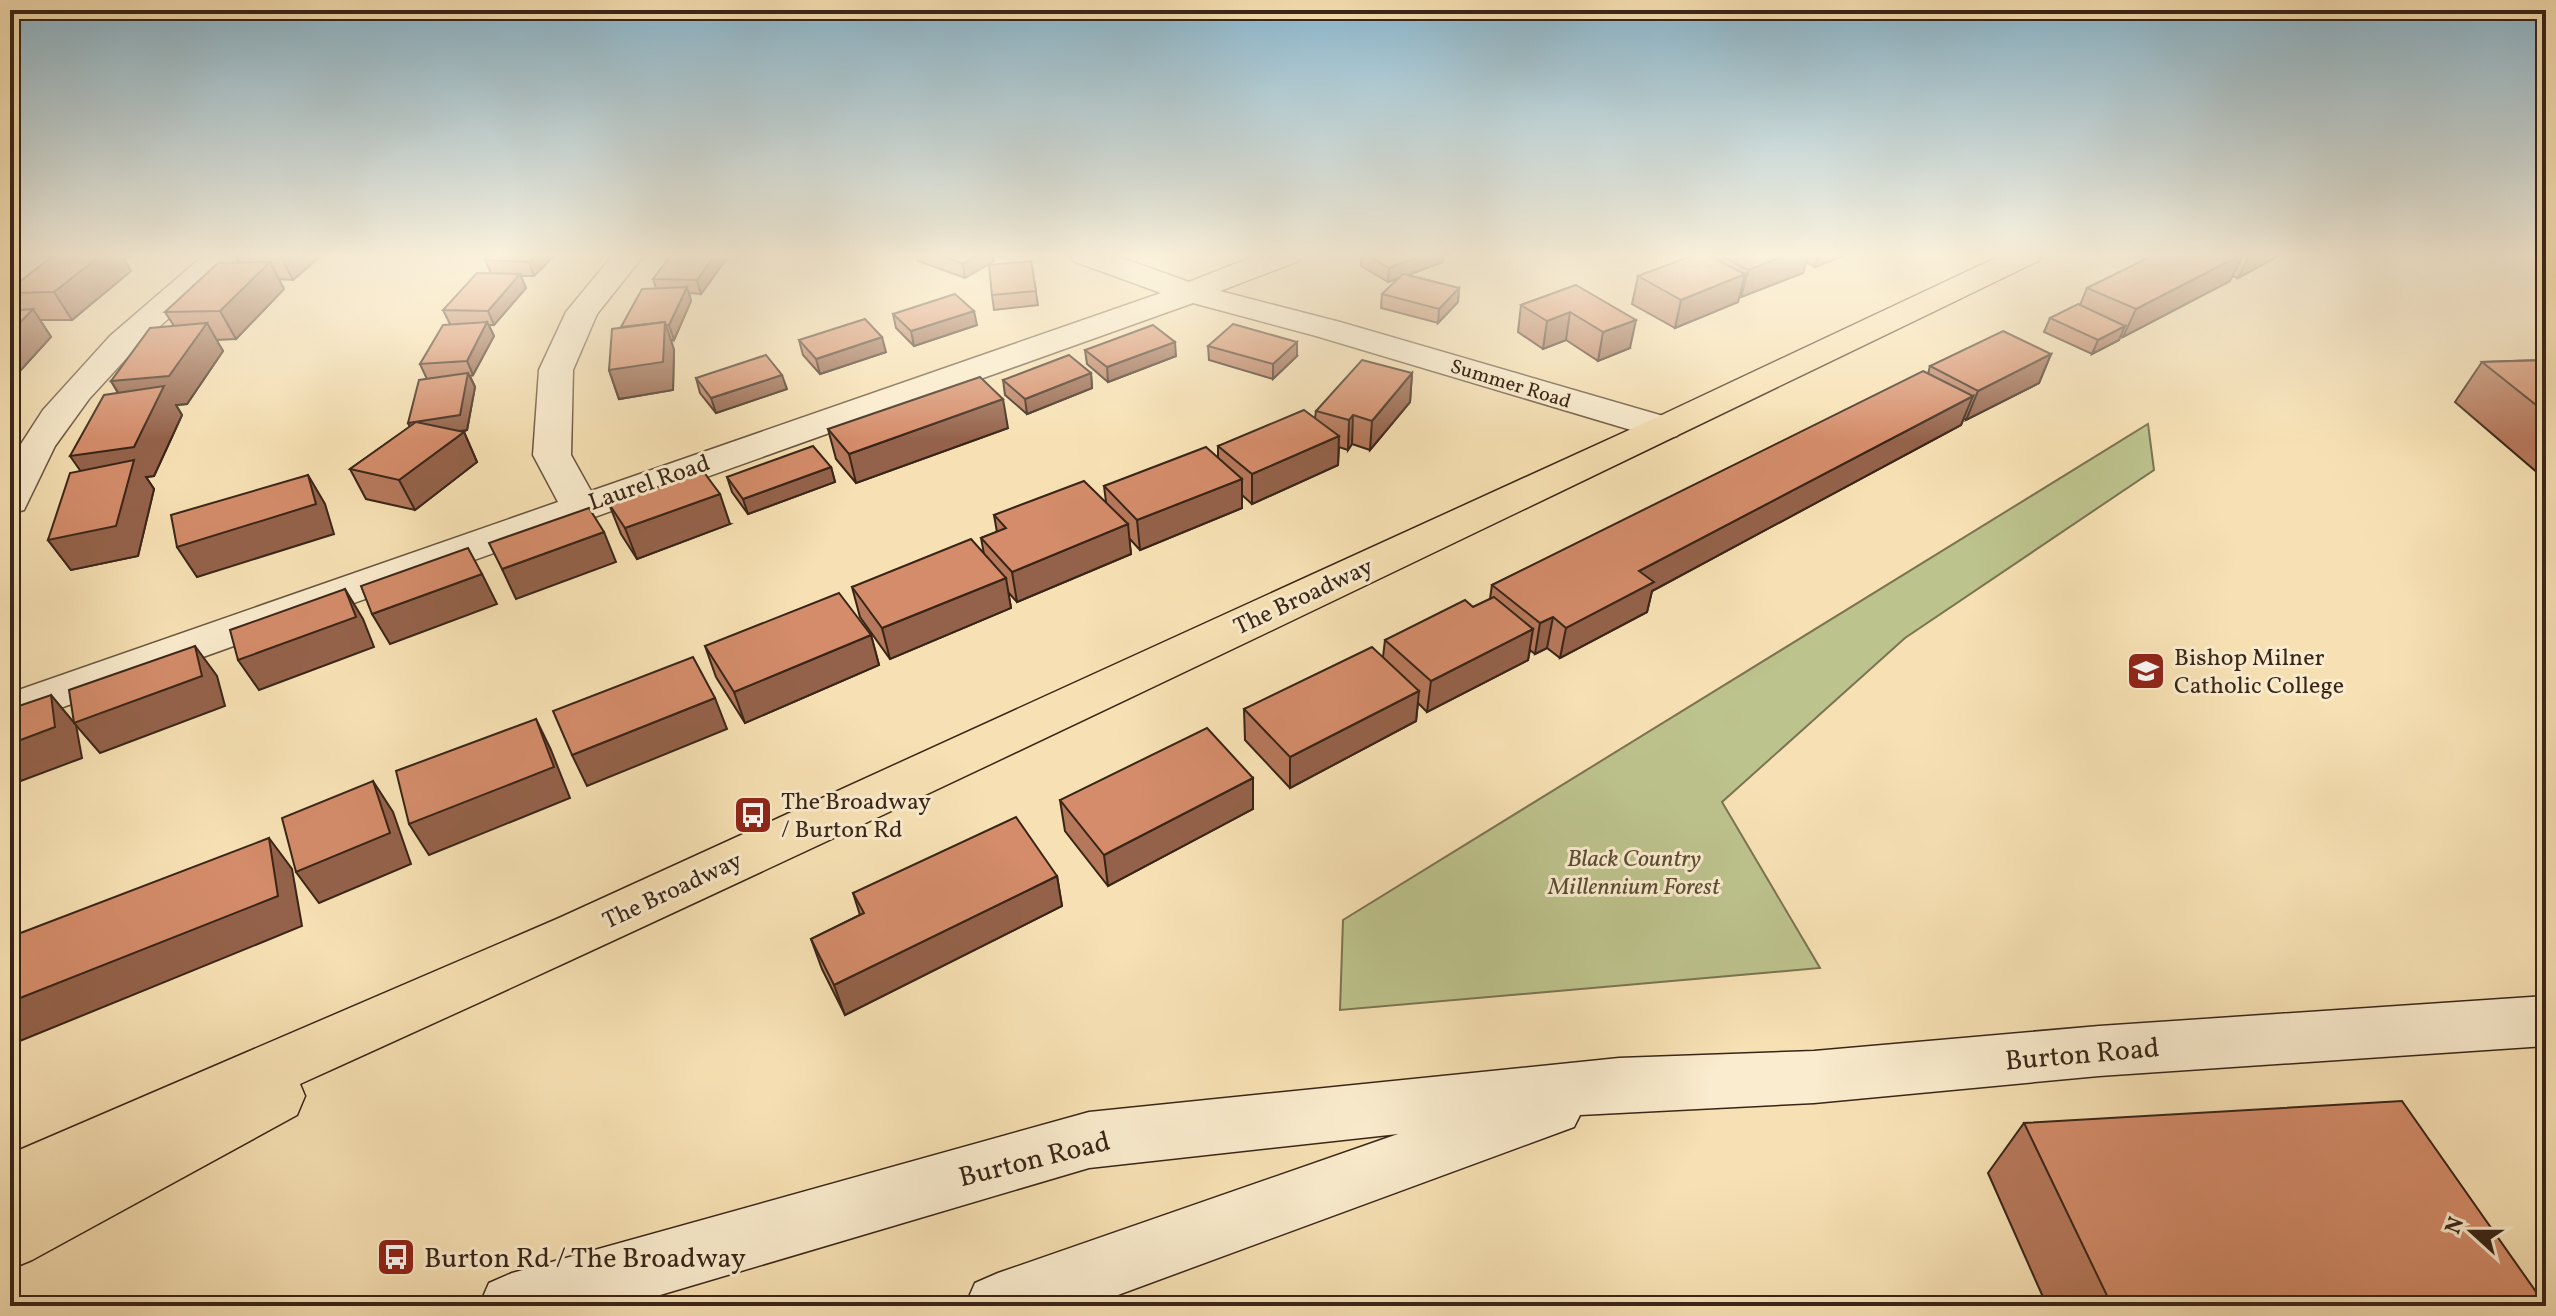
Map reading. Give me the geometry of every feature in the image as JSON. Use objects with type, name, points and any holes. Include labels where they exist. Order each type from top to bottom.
[{"type":"main road","name":"The Broadway","points":[[10,1184],[578,934],[1898,316]]},
{"type":"main road","name":"The Broadway","points":[[10,1238],[578,934]]},
{"type":"street","points":[[10,502],[37,446],[94,369],[150,316]]},
{"type":"street","points":[[580,316],[556,370],[552,455],[580,507]]},
{"type":"street","name":"Laurel Road","points":[[10,710],[1124,316]]},
{"type":"street","name":"Summer Road","points":[[1280,316],[1664,428]]},
{"type":"street","name":"Burton Road","points":[[512,1306],[1089,1140],[1619,1084],[1814,1077],[2114,1050],[2546,1021]]},
{"type":"street","name":"Burton Road","points":[[998,1306],[1619,1084]]},
{"type":"green space","name":"Black Country Millennium Forest","points":[[2148,424],[2154,470],[1905,638],[1722,802],[1820,968],[1340,1010],[1343,920]]},
{"type":"building","points":[[10,316],[26,316],[10,333]]},
{"type":"building","points":[[627,316],[673,316],[669,325],[665,322],[621,327]]},
{"type":"building","points":[[896,316],[957,316],[911,331]]},
{"type":"building","points":[[1540,316],[1559,316],[1547,321]]},
{"type":"building","points":[[1577,316],[1630,316],[1636,320],[1603,332]]},
{"type":"building","points":[[2105,316],[2125,326],[2098,340],[2050,318]]},
{"type":"building","points":[[865,319],[882,337],[816,359],[799,340]]},
{"type":"building","points":[[487,322],[467,361],[420,364],[443,325]]},
{"type":"building","points":[[665,322],[663,362],[609,370],[612,329]]},
{"type":"building","points":[[207,323],[169,376],[111,381],[150,328]]},
{"type":"building","points":[[1233,324],[1297,342],[1273,364],[1208,346]]},
{"type":"building","points":[[1153,325],[1175,342],[1107,367],[1085,350]]},
{"type":"building","points":[[2003,331],[2051,354],[1978,391],[1930,366]]},
{"type":"building","points":[[766,355],[782,375],[711,398],[696,378]]},
{"type":"building","points":[[1069,355],[1091,373],[1025,399],[1003,380]]},
{"type":"building","points":[[1362,360],[1412,373],[1372,421],[1353,415],[1349,420],[1316,411]]},
{"type":"building","points":[[2546,360],[2546,413],[2482,362]]},
{"type":"building","points":[[1923,371],[1973,396],[1639,571],[1654,582],[1566,628],[1553,617],[1540,623],[1492,585]]},
{"type":"building","points":[[468,373],[460,415],[408,423],[419,380]]},
{"type":"building","points":[[980,377],[1003,399],[849,454],[828,429]]},
{"type":"building","points":[[164,386],[134,447],[70,456],[104,395]]},
{"type":"building","points":[[1304,410],[1339,436],[1252,474],[1218,446]]},
{"type":"building","points":[[416,422],[464,432],[399,480],[350,469]]},
{"type":"building","points":[[813,446],[831,467],[743,499],[727,477]]},
{"type":"building","points":[[1206,447],[1242,479],[1137,520],[1104,486]]},
{"type":"building","points":[[134,460],[116,526],[48,540],[70,473]]},
{"type":"building","points":[[703,471],[720,494],[625,528],[609,504]]},
{"type":"building","points":[[308,475],[316,504],[177,547],[171,515]]},
{"type":"building","points":[[1084,481],[1128,524],[1012,572],[981,538],[1006,528],[994,515]]},
{"type":"building","points":[[589,508],[604,532],[502,569],[489,543]]},
{"type":"building","points":[[971,539],[1006,578],[882,628],[852,587]]},
{"type":"building","points":[[468,548],[482,574],[372,614],[361,586]]},
{"type":"building","points":[[345,589],[356,617],[238,660],[230,630]]},
{"type":"building","points":[[839,593],[871,635],[734,692],[705,646]]},
{"type":"building","points":[[1494,597],[1533,629],[1431,681],[1385,640],[1465,600],[1473,607]]},
{"type":"building","points":[[195,646],[202,676],[74,723],[69,690]]},
{"type":"building","points":[[1372,647],[1419,691],[1290,757],[1244,709]]},
{"type":"building","points":[[693,657],[715,698],[572,755],[553,711]]},
{"type":"building","points":[[51,695],[55,727],[10,744],[10,709]]},
{"type":"building","points":[[536,719],[554,767],[409,824],[396,771]]},
{"type":"building","points":[[1207,728],[1253,778],[1104,855],[1060,800]]},
{"type":"building","points":[[373,781],[390,833],[296,872],[282,818]]},
{"type":"building","points":[[1016,817],[1057,876],[834,985],[811,939],[864,913],[853,893]]},
{"type":"building","points":[[269,838],[278,896],[10,1002],[10,937]]},
{"type":"building","points":[[2402,1101],[2546,1306],[2112,1306],[2024,1123]]},
{"type":"place","name":"Bishop Milner Catholic College","points":[[2146,671]]},
{"type":"place","name":"The Broadway / Burton Rd","points":[[753,815]]},
{"type":"place","name":"Burton Rd / The Broadway","points":[[396,1257]]}]
